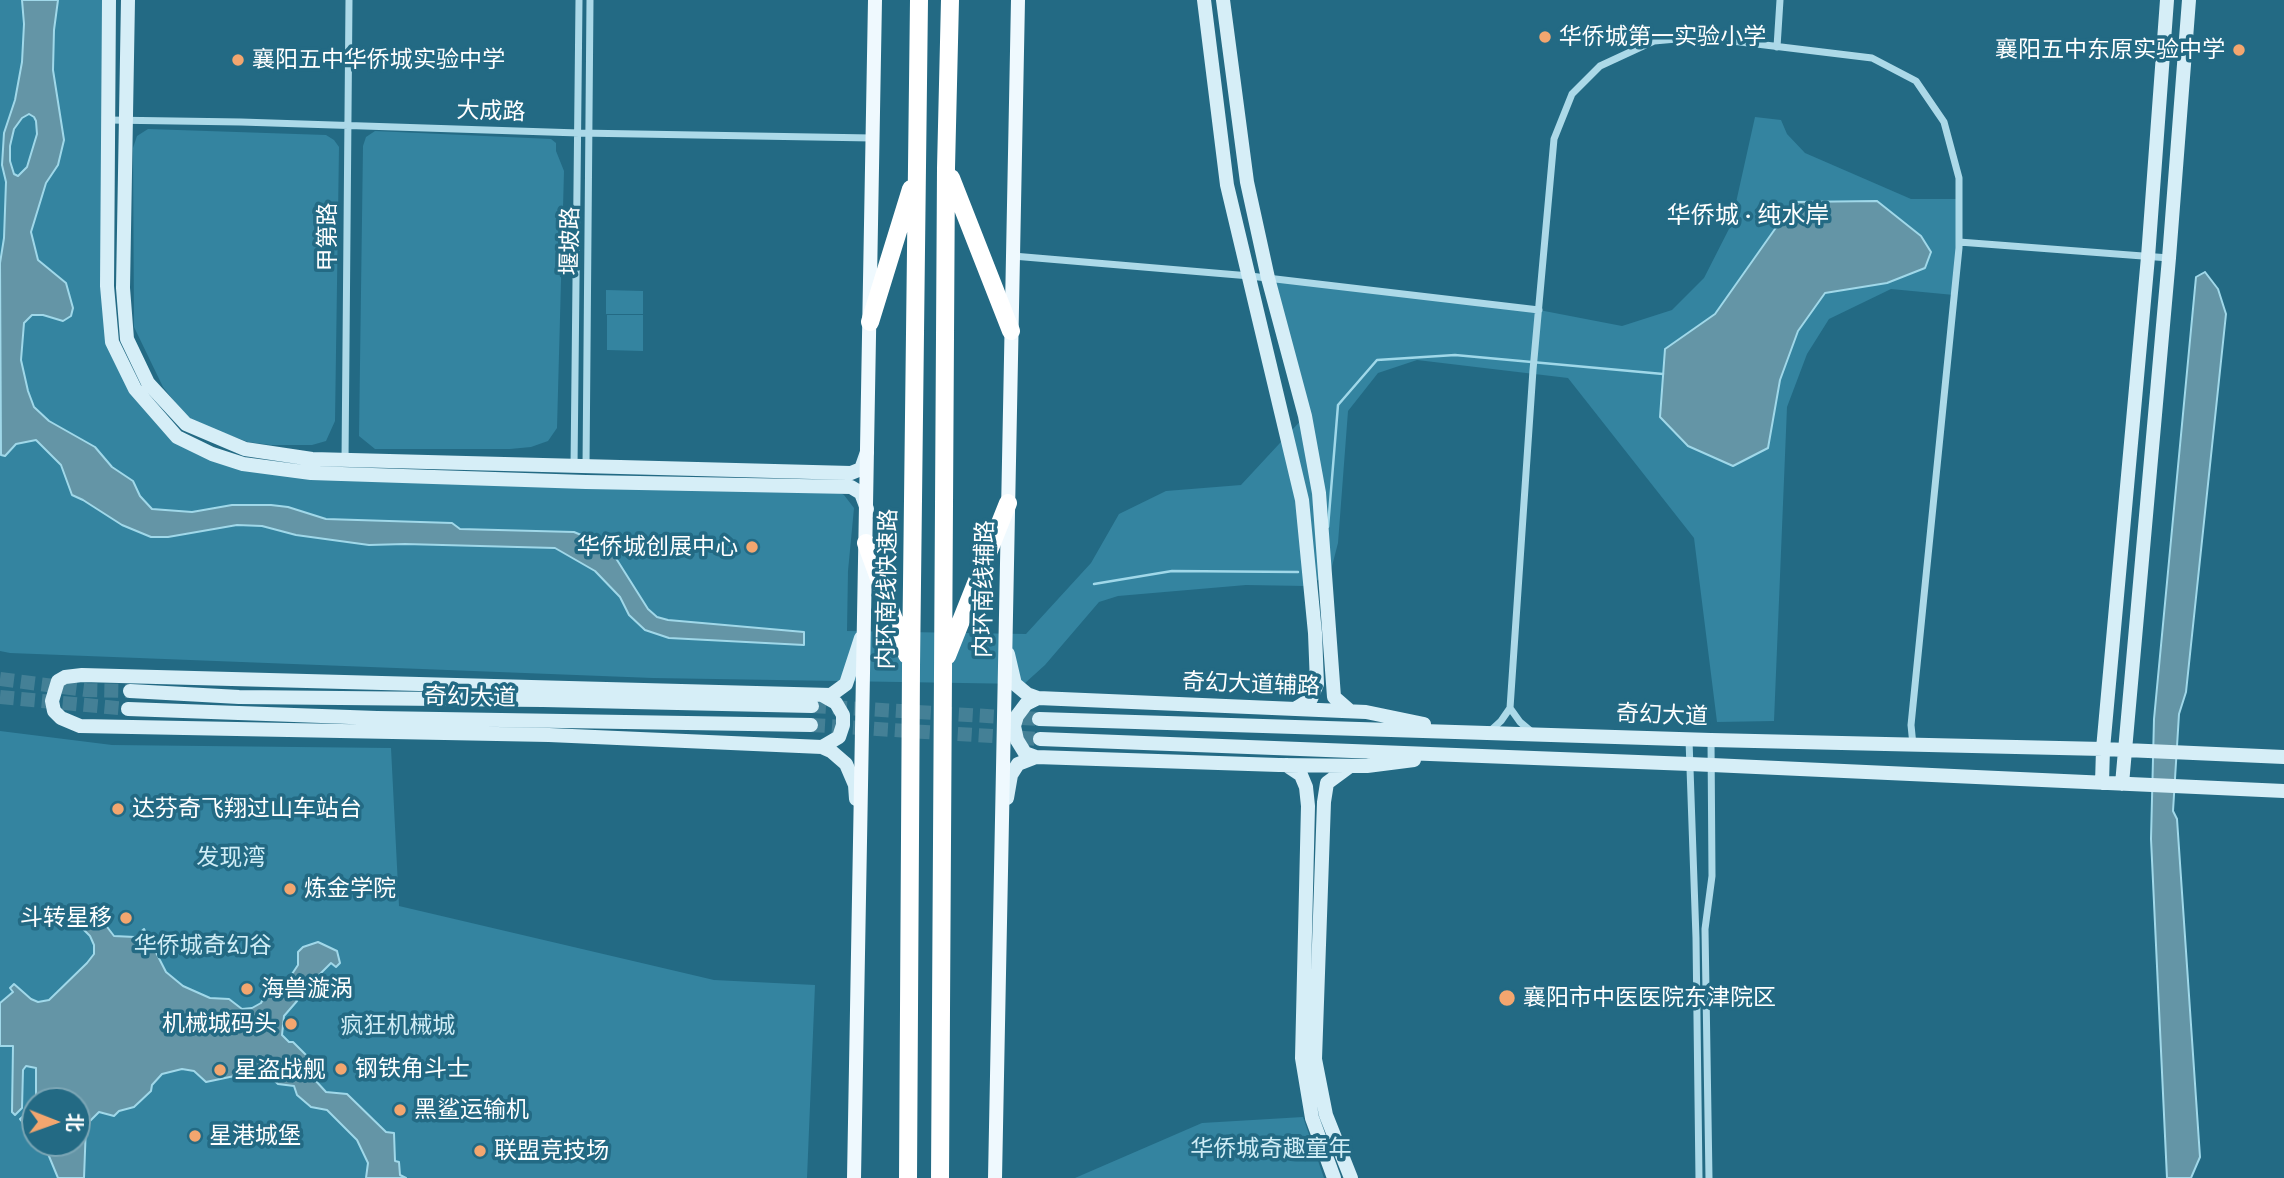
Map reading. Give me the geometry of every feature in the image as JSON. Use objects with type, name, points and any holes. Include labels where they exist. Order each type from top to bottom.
[{"type":"highway","name":"内环南线快速路","points":[[908,1178],[919,0]]},
{"type":"highway","points":[[940,1178],[946,168],[950,0]]},
{"type":"highway","points":[[946,168],[1011,331]]},
{"type":"highway","points":[[870,322],[917,169]]},
{"type":"highway","points":[[943,666],[1008,503]]},
{"type":"highway","points":[[866,543],[911,667]]},
{"type":"main road","points":[[854,1178],[876,0]]},
{"type":"main road","name":"内环南线辅路","points":[[995,1178],[1018,0]]},
{"type":"street","points":[[109,0],[107,286],[112,342],[135,389],[177,437],[212,454],[243,464],[274,468],[345,467],[580,474],[851,487],[861,493],[867,509]]},
{"type":"street","points":[[128,0],[122,288],[127,339],[148,383],[186,424],[246,449],[345,467]]},
{"type":"street","name":"甲第路","points":[[345,467],[349,0]]},
{"type":"street","name":"堰坡路","points":[[579,0],[580,474]]},
{"type":"street","name":"堰坡路","points":[[580,474],[591,133],[590,0]]},
{"type":"street","points":[[1203,0],[1227,186],[1302,500],[1315,633],[1317,684],[1311,699],[1295,709]]},
{"type":"street","points":[[1223,0],[1247,182],[1268,278],[1305,416],[1319,493],[1334,697],[1350,711]]},
{"type":"street","points":[[1777,47],[1780,0]]},
{"type":"street","points":[[2102,783],[2148,257],[2167,0]]},
{"type":"street","points":[[2122,784],[2189,0]]},
{"type":"street","points":[[1487,733],[1501,721],[1510,708],[1533,370],[1554,139],[1572,94],[1600,66],[1654,41],[1699,37],[1872,58],[1916,81],[1944,122],[1959,178],[1959,243],[1911,725],[1913,745]]},
{"type":"street","name":"大成路","points":[[108,120],[873,138]]},
{"type":"street","points":[[1959,243],[2169,258]]},
{"type":"street","points":[[1013,256],[1250,276],[1539,310]]},
{"type":"street","points":[[580,474],[851,472],[861,469],[867,451]]},
{"type":"street","points":[[817,700],[831,695],[846,684],[865,623]]},
{"type":"street","points":[[1005,645],[1015,684],[1027,694],[1038,698]]},
{"type":"street","points":[[822,747],[839,737],[844,725],[843,715],[836,703],[817,700],[515,685],[82,675],[65,677],[58,681],[52,701],[54,711],[61,718],[80,726],[514,735],[822,747],[846,764],[855,785],[861,839]]},
{"type":"street","points":[[356,698],[393,683]]},
{"type":"street","points":[[515,685],[550,700]]},
{"type":"street","name":"奇幻大道","points":[[130,691],[239,697],[817,700]]},
{"type":"street","points":[[1038,698],[1026,704],[1017,716],[1014,726],[1017,740],[1025,752],[1036,757],[1367,766],[1455,755]]},
{"type":"street","name":"奇幻大道辅路","points":[[1038,698],[1366,712],[1460,732]]},
{"type":"street","points":[[1510,708],[1520,722],[1534,734]]},
{"type":"street","name":"奇幻大道","points":[[128,709],[359,718],[811,725]]},
{"type":"street","points":[[359,718],[391,732]]},
{"type":"street","name":"奇幻大道","points":[[1039,719],[2284,757]]},
{"type":"street","points":[[514,735],[547,720]]},
{"type":"street","name":"奇幻大道","points":[[1040,739],[1690,764],[2284,791]]},
{"type":"street","points":[[1689,739],[1696,938],[1699,1178]]},
{"type":"street","points":[[1709,1178],[1705,929],[1712,876],[1711,740]]},
{"type":"street","points":[[1002,827],[1011,775],[1018,765],[1036,757]]},
{"type":"street","points":[[1286,765],[1301,775],[1306,787],[1308,806],[1302,1058],[1312,1118],[1334,1178]]},
{"type":"street","points":[[1351,765],[1327,783],[1324,802],[1315,1059],[1326,1115],[1351,1178]]},
{"type":"green space","points":[[0,0],[109,0],[112,342],[135,389],[177,437],[243,464],[837,491],[844,495],[854,508],[848,571],[847,631],[1026,634],[1091,563],[1119,514],[1166,491],[1241,485],[1305,416],[1268,278],[1539,310],[1622,326],[1672,310],[1704,278],[1731,225],[1755,117],[1781,120],[1787,134],[1805,153],[1911,199],[1959,199],[1954,295],[1891,289],[1829,319],[1807,354],[1787,407],[1774,721],[1717,722],[1694,538],[1568,378],[1417,360],[1378,373],[1348,411],[1338,543],[1330,574],[1306,586],[1246,585],[1118,596],[1099,602],[1045,665],[1024,684],[653,678],[10,653],[0,651]]},
{"type":"green space","points":[[148,129],[326,135],[339,147],[335,421],[326,441],[312,445],[248,442],[189,420],[163,387],[134,327],[133,148],[137,136]]},
{"type":"green space","points":[[375,131],[551,139],[556,143],[556,151],[564,171],[557,428],[548,441],[531,447],[510,449],[375,449],[359,436],[363,146],[366,137]]},
{"type":"green space","points":[[606,290],[643,291],[643,314],[606,314]]},
{"type":"green space","points":[[607,315],[643,315],[643,351],[607,350]]},
{"type":"green space","name":"华侨城奇幻谷","points":[[0,731],[112,745],[391,748],[399,906],[714,980],[815,985],[807,1178],[0,1178]]},
{"type":"green space","name":"华侨城奇趣童年","points":[[1303,1117],[1324,1178],[1075,1178],[1202,1123]]},
{"type":"shaded area","points":[[22,0],[58,0],[53,70],[64,140],[58,165],[46,183],[31,232],[38,260],[66,283],[73,308],[71,316],[63,321],[32,315],[24,323],[21,360],[28,391],[34,407],[49,421],[95,447],[112,467],[133,481],[140,496],[152,509],[192,512],[232,505],[271,505],[288,507],[326,519],[452,523],[460,529],[574,532],[612,552],[648,609],[657,617],[804,632],[804,645],[669,638],[645,630],[629,615],[620,597],[595,571],[555,548],[369,545],[296,535],[262,526],[237,525],[168,537],[151,537],[122,525],[72,495],[61,465],[36,440],[16,444],[5,456],[1,455],[0,263],[4,238],[6,182],[2,165],[4,133],[15,100],[22,62]],"holes":[[[29,114],[34,117],[37,134],[27,167],[18,176],[14,174],[10,161],[14,129],[22,118]]]},
{"type":"shaded area","points":[[1877,201],[1921,236],[1931,252],[1925,268],[1887,283],[1825,293],[1798,331],[1780,380],[1768,448],[1733,466],[1688,446],[1660,417],[1665,349],[1715,314],[1794,202]]},
{"type":"shaded area","points":[[2205,272],[2218,289],[2226,314],[2186,692],[2179,714],[2173,811],[2177,819],[2200,1157],[2191,1178],[2167,1178],[2151,839],[2154,719],[2196,277]]},
{"type":"shaded area","points":[[84,915],[95,915],[114,936],[135,937],[144,929],[166,972],[183,986],[210,998],[229,999],[242,1009],[261,1003],[266,993],[276,998],[298,965],[298,952],[303,947],[318,942],[337,951],[340,963],[336,967],[331,963],[317,977],[317,982],[309,982],[294,997],[297,1001],[284,1016],[282,1035],[309,1058],[309,1065],[315,1065],[315,1080],[326,1092],[347,1094],[386,1132],[394,1133],[395,1161],[399,1162],[400,1175],[406,1178],[366,1178],[368,1163],[357,1140],[327,1110],[311,1107],[297,1095],[294,1086],[278,1084],[263,1070],[206,1082],[194,1071],[182,1069],[162,1074],[152,1085],[151,1091],[134,1107],[119,1111],[114,1116],[99,1112],[91,1120],[91,1087],[36,1087],[36,1068],[26,1066],[21,1087],[21,1109],[15,1115],[12,1112],[13,1046],[0,1046],[0,1003],[13,992],[10,988],[14,984],[31,999],[38,1002],[49,1000],[87,963],[94,954],[94,945],[90,936],[76,922]]},
{"type":"shaded area","points":[[49,1157],[85,1157],[84,1178],[58,1178]]},
{"type":"waterway","points":[[1328,527],[1338,405],[1377,360],[1455,355],[1663,374]]},
{"type":"waterway","points":[[1094,584],[1172,571],[1298,572]]},
{"type":"tunnel","points":[[0,679],[86,690],[130,691]]},
{"type":"tunnel","points":[[0,697],[128,709]]},
{"type":"tunnel","points":[[812,706],[1039,719]]},
{"type":"tunnel","points":[[811,725],[1040,739]]},
{"type":"place","name":"华侨城第一实验小学","points":[[1545,37]]},
{"type":"place","name":"襄阳五中东原实验中学","points":[[2239,50]]},
{"type":"place","name":"襄阳五中华侨城实验中学","points":[[238,60]]},
{"type":"place","name":"华侨城创展中心","points":[[752,547]]},
{"type":"place","name":"达芬奇飞翔过山车站台","points":[[118,809]]},
{"type":"place","name":"炼金学院","points":[[290,889]]},
{"type":"place","name":"斗转星移","points":[[126,918]]},
{"type":"place","name":"海兽漩涡","points":[[247,989]]},
{"type":"place","name":"襄阳市中医医院东津院区","points":[[1507,998]]},
{"type":"place","name":"机械城码头","points":[[291,1024]]},
{"type":"place","name":"钢铁角斗士","points":[[341,1069]]},
{"type":"place","name":"星盗战舰","points":[[220,1070]]},
{"type":"place","name":"黑鲨运输机","points":[[400,1110]]},
{"type":"place","name":"星港城堡","points":[[195,1136]]},
{"type":"place","name":"联盟竞技场","points":[[480,1151]]},
{"type":"district","name":"华侨城 · 纯水岸","points":[[1748,215]]},
{"type":"park label","name":"发现湾","points":[[231,858]]},
{"type":"park label","name":"疯狂机械城","points":[[398,1026]]}]
